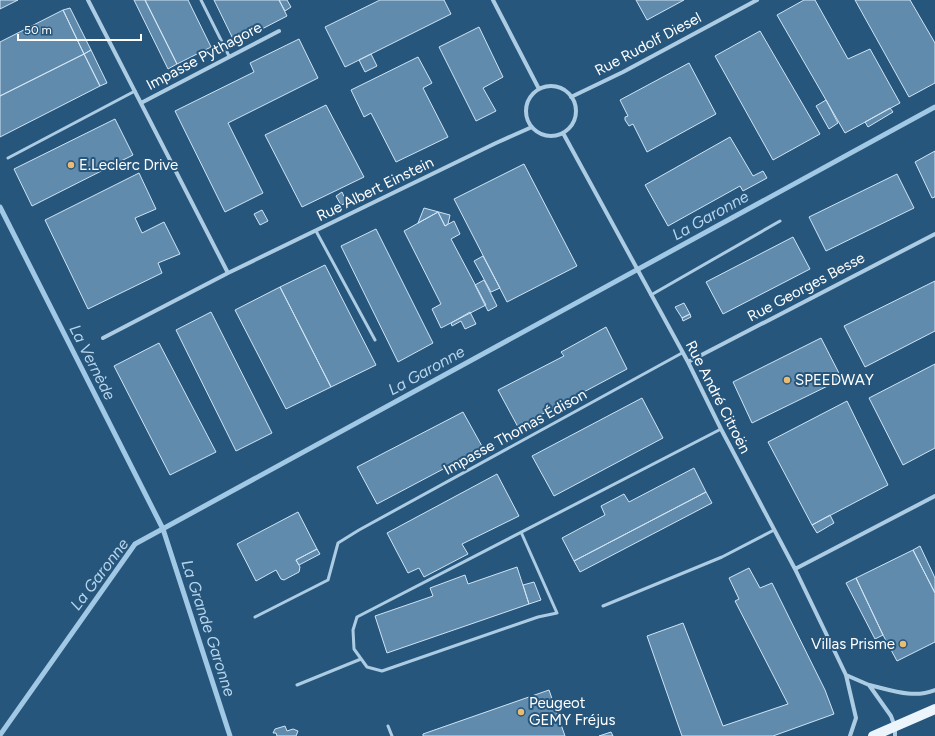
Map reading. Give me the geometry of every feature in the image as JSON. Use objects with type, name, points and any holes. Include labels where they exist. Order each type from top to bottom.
[{"type":"main road","points":[[873,736],[895,731],[935,709]]},
{"type":"street","points":[[88,0],[228,273]]},
{"type":"street","points":[[493,0],[539,89]]},
{"type":"street","name":"Rue Rudolf Diesel","points":[[571,97],[623,72],[757,0]]},
{"type":"street","name":"Impasse Pythagore","points":[[141,103],[279,31]]},
{"type":"street","points":[[545,87],[558,88],[566,92],[571,97],[574,102],[575,117],[571,125],[563,133],[544,135],[537,132],[532,127],[526,114],[526,105],[534,93],[539,89],[545,87]]},
{"type":"street","name":"Rue Albert Einstein","points":[[103,338],[228,273],[532,127]]},
{"type":"street","name":"Rue André Citroën","points":[[563,133],[688,362],[721,429],[795,569],[846,675],[856,718],[850,736]]},
{"type":"street","name":"Rue Georges Besse","points":[[688,362],[935,234]]},
{"type":"street","points":[[795,569],[935,496]]},
{"type":"street","points":[[846,675],[869,684],[906,694],[929,693],[935,690]]},
{"type":"street","points":[[869,684],[891,716],[895,731]]},
{"type":"lane","points":[[201,0],[230,56]]},
{"type":"lane","points":[[8,158],[135,91]]},
{"type":"lane","points":[[651,294],[780,221]]},
{"type":"lane","points":[[316,230],[374,340]]},
{"type":"lane","name":"Impasse Thomas Édison","points":[[255,616],[328,580],[338,543],[359,530],[682,353]]},
{"type":"lane","points":[[521,532],[557,613],[538,618],[382,671],[367,667],[354,648],[353,630],[357,617],[521,532],[721,429]]},
{"type":"lane","points":[[603,606],[722,558],[774,530]]},
{"type":"lane","points":[[297,685],[361,659]]},
{"type":"lane","points":[[388,726],[392,736]]},
{"type":"building","points":[[0,0],[18,0],[0,9]]},
{"type":"building","points":[[134,0],[145,0],[177,64],[168,69]]},
{"type":"building","points":[[145,0],[188,0],[211,47],[177,64]]},
{"type":"building","points":[[214,0],[279,0],[287,16],[235,43]]},
{"type":"building","points":[[279,0],[287,0],[291,7],[285,11]]},
{"type":"building","points":[[380,0],[444,0],[451,14],[345,67],[325,27]]},
{"type":"building","points":[[636,0],[684,0],[647,20]]},
{"type":"building","points":[[804,0],[815,0],[848,59],[870,49],[900,103],[845,133],[777,15]]},
{"type":"building","points":[[855,0],[910,0],[935,43],[935,83],[909,97]]},
{"type":"building","points":[[70,8],[91,50],[84,54],[63,10]]},
{"type":"building","points":[[63,10],[84,54],[0,96],[0,42]]},
{"type":"building","points":[[479,27],[503,77],[483,88],[496,111],[476,121],[439,47]]},
{"type":"building","points":[[760,31],[820,134],[773,160],[715,56]]},
{"type":"building","points":[[299,39],[318,78],[228,123],[263,193],[225,212],[175,111],[254,72],[250,63]]},
{"type":"building","points":[[91,50],[107,83],[100,86],[84,54]]},
{"type":"building","points":[[84,54],[100,86],[0,137],[0,96]]},
{"type":"building","points":[[371,54],[377,66],[365,72],[359,60]]},
{"type":"building","points":[[418,57],[432,83],[423,88],[448,137],[396,162],[371,113],[364,117],[351,90]]},
{"type":"building","points":[[689,63],[716,114],[647,152],[633,124],[629,126],[625,120],[625,117],[628,116],[620,100]]},
{"type":"building","points":[[826,100],[838,123],[829,129],[816,106]]},
{"type":"building","points":[[326,105],[364,177],[302,207],[265,135]]},
{"type":"building","points":[[890,108],[893,112],[868,127],[865,122]]},
{"type":"building","points":[[115,119],[133,155],[32,206],[14,169]]},
{"type":"building","points":[[730,137],[753,176],[763,171],[767,178],[743,191],[740,186],[668,226],[645,185]]},
{"type":"building","points":[[935,151],[935,197],[932,198],[915,162]]},
{"type":"building","points":[[524,164],[577,266],[507,302],[454,199]]},
{"type":"building","points":[[139,173],[156,209],[135,218],[142,233],[164,222],[180,254],[158,263],[162,273],[88,309],[45,220]]},
{"type":"building","points":[[897,174],[914,208],[826,251],[809,217]]},
{"type":"building","points":[[342,192],[347,203],[341,205],[336,196]]},
{"type":"building","points":[[424,208],[450,215],[448,224],[445,226],[438,212],[418,223]]},
{"type":"building","points":[[262,210],[268,221],[260,225],[254,214]]},
{"type":"building","points":[[438,212],[445,226],[454,221],[460,234],[451,239],[486,305],[441,328],[432,309],[441,304],[404,231]]},
{"type":"building","points":[[376,229],[433,343],[398,362],[341,246]]},
{"type":"building","points":[[793,237],[810,269],[723,314],[706,282]]},
{"type":"building","points":[[483,256],[500,288],[491,292],[474,261]]},
{"type":"building","points":[[325,265],[376,365],[331,387],[280,287]]},
{"type":"building","points":[[484,280],[497,306],[488,311],[475,285]]},
{"type":"building","points":[[935,281],[935,331],[865,367],[844,326]]},
{"type":"building","points":[[280,287],[331,387],[286,409],[235,310]]},
{"type":"building","points":[[684,303],[690,314],[682,318],[675,307]]},
{"type":"building","points":[[211,312],[272,433],[236,451],[176,330]]},
{"type":"building","points":[[470,312],[476,324],[465,329],[461,321],[452,326],[451,323]]},
{"type":"building","points":[[690,314],[691,317],[683,321],[682,318]]},
{"type":"building","points":[[606,327],[627,369],[518,427],[498,390],[564,356],[561,352]]},
{"type":"building","name":"SPEEDWAY","points":[[821,338],[842,379],[752,423],[733,382]]},
{"type":"building","points":[[159,343],[216,452],[170,475],[114,366]]},
{"type":"building","points":[[935,364],[935,448],[903,465],[869,398]]},
{"type":"building","points":[[642,398],[663,438],[554,496],[532,456]]},
{"type":"building","points":[[847,401],[888,485],[812,525],[768,442]]},
{"type":"building","points":[[463,412],[483,448],[377,504],[357,467]]},
{"type":"building","points":[[694,468],[706,492],[574,561],[562,538],[605,515],[601,506],[624,494],[629,502]]},
{"type":"building","points":[[497,474],[519,516],[462,544],[468,554],[424,577],[419,568],[408,573],[387,533]]},
{"type":"building","points":[[706,492],[712,503],[580,572],[574,561]]},
{"type":"building","points":[[298,512],[317,549],[296,560],[300,567],[299,572],[284,580],[281,579],[276,570],[256,581],[237,544]]},
{"type":"building","points":[[830,515],[834,523],[817,533],[812,525]]},
{"type":"building","points":[[920,546],[935,578],[935,593],[913,550]]},
{"type":"building","points":[[317,549],[320,554],[299,565],[296,560]]},
{"type":"building","points":[[913,550],[935,593],[935,642],[897,661],[856,578]]},
{"type":"building","points":[[517,567],[529,604],[387,653],[375,616],[433,596],[430,588],[465,575],[468,584]]},
{"type":"building","points":[[749,568],[760,588],[772,583],[825,690],[834,714],[773,736],[682,736],[647,636],[683,623],[723,726],[788,704],[735,601],[739,599],[729,578]]},
{"type":"building","points":[[856,578],[883,635],[875,639],[846,583]]},
{"type":"building","points":[[534,582],[541,600],[529,604],[523,585]]},
{"type":"building","name":"Peugeot GEMY Fréjus","points":[[549,690],[565,736],[423,736],[423,734]]},
{"type":"building","points":[[285,726],[287,731],[293,729],[298,731],[296,736],[277,736],[276,733],[273,733],[275,729]]},
{"type":"building","name":"Peugeot GEMY Fréjus","points":[[611,732],[613,736],[599,736]]},
{"type":"waterway","name":"La Garonne","points":[[0,735],[135,544],[935,107]]},
{"type":"waterway","name":"La Vernède","points":[[0,207],[163,529],[230,736]]},
{"type":"place","name":"E.Leclerc Drive","points":[[71,165]]},
{"type":"place","name":"SPEEDWAY","points":[[787,380]]},
{"type":"place","name":"Villas Prisme","points":[[903,644]]},
{"type":"place","name":"Peugeot GEMY Fréjus","points":[[521,712]]},
{"type":"water label","name":"La Grande Garonne","points":[[209,628]]}]
